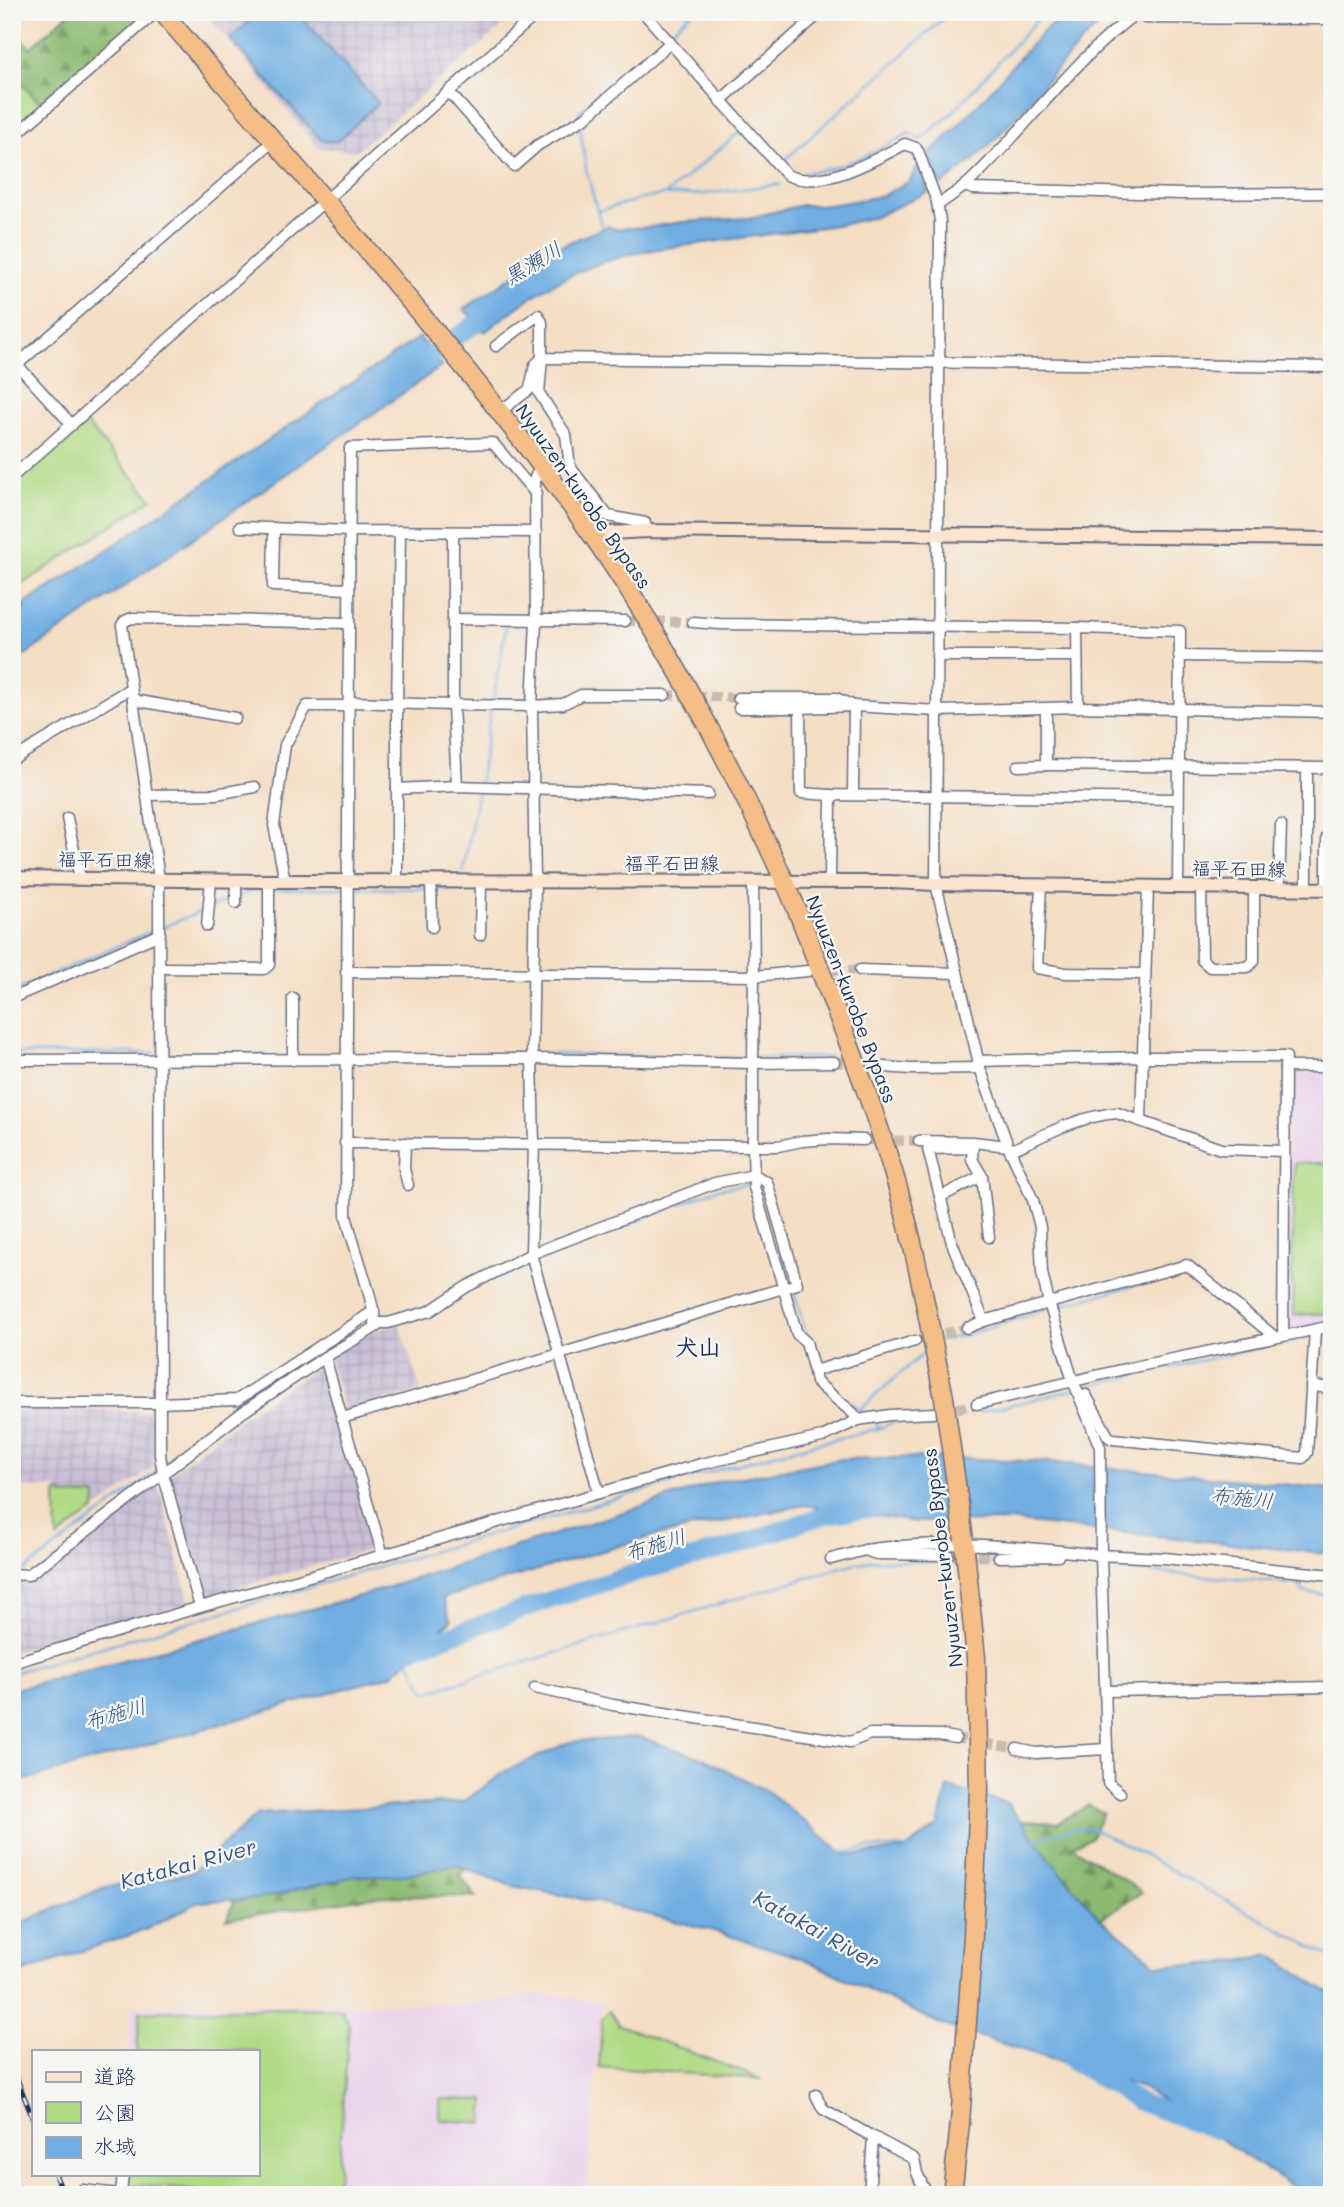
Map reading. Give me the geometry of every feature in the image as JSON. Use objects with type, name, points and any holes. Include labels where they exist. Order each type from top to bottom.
[{"type":"highway","name":"Nyuuzen-kurobe Bypass","points":[[162,12],[460,364],[591,534],[652,629],[712,732],[785,882],[850,1045],[900,1194],[929,1323],[939,1406],[964,1542],[976,1658],[979,1789],[973,1935],[960,2123],[952,2188]]},
{"type":"main road","points":[[591,534],[647,531],[1332,539]]},
{"type":"main road","name":"福平石田線","points":[[12,878],[830,882],[1329,888]]},
{"type":"street","points":[[12,138],[156,12]]},
{"type":"street","points":[[12,477],[539,12]]},
{"type":"street","points":[[643,12],[787,175],[797,180],[809,180],[867,164],[905,144],[917,150],[937,203],[940,220],[936,884],[979,1064],[1009,1149],[1033,1200],[1040,1227],[1042,1273],[1049,1303],[1073,1381],[1101,1455],[1100,1550],[1108,1783],[1120,1793]]},
{"type":"street","points":[[720,101],[821,12]]},
{"type":"street","points":[[937,203],[965,186],[990,163],[1084,58],[1139,12],[1145,18],[1332,19]]},
{"type":"street","points":[[449,92],[514,166],[538,145],[585,118],[670,43]]},
{"type":"street","points":[[72,425],[14,364],[273,141]]},
{"type":"street","points":[[965,186],[973,189],[1168,193],[1332,193]]},
{"type":"street","points":[[496,346],[538,315],[542,322],[539,393],[566,435],[570,467],[608,516],[645,523],[647,531]]},
{"type":"street","points":[[499,412],[530,389],[535,365],[542,358],[1332,367]]},
{"type":"street","points":[[12,1574],[28,1575],[243,1412],[325,1357],[376,1327],[374,1311],[346,1215],[350,447],[493,443],[536,494]]},
{"type":"street","points":[[540,466],[536,478],[536,621],[532,706],[535,881],[531,1254],[599,1493]]},
{"type":"street","points":[[240,527],[349,531],[536,532]]},
{"type":"street","points":[[274,528],[273,586],[349,589]]},
{"type":"street","points":[[397,881],[400,531]]},
{"type":"street","points":[[453,532],[453,705],[457,786]]},
{"type":"street","points":[[200,1607],[160,1455],[159,879],[122,625],[132,618],[348,622]]},
{"type":"street","points":[[453,619],[625,621]]},
{"type":"street","points":[[693,622],[1180,631],[1178,887]]},
{"type":"street","points":[[1077,628],[1078,708]]},
{"type":"street","points":[[937,656],[1077,656]]},
{"type":"street","points":[[1180,656],[1332,658]]},
{"type":"street","points":[[12,760],[131,688]]},
{"type":"street","points":[[285,881],[274,825],[285,745],[307,706],[532,706],[563,704],[581,695],[665,695]]},
{"type":"street","points":[[854,706],[836,698],[739,703],[800,708],[854,706],[937,710],[1078,708],[1332,712]]},
{"type":"street","points":[[133,700],[235,718]]},
{"type":"street","points":[[853,794],[854,706]]},
{"type":"street","points":[[800,708],[801,793],[1178,799]]},
{"type":"street","points":[[1046,709],[1046,765]]},
{"type":"street","points":[[1018,766],[1332,768]]},
{"type":"street","points":[[1307,768],[1307,888]]},
{"type":"street","points":[[397,789],[457,786],[708,794]]},
{"type":"street","points":[[147,795],[216,794],[255,787]]},
{"type":"street","points":[[830,882],[831,795]]},
{"type":"street","points":[[67,818],[80,878]]},
{"type":"street","points":[[1279,888],[1281,825]]},
{"type":"street","points":[[1327,837],[1329,888]]},
{"type":"street","points":[[207,926],[211,880]]},
{"type":"street","points":[[236,881],[236,903]]},
{"type":"street","points":[[160,968],[264,969],[269,965],[269,881]]},
{"type":"street","points":[[431,881],[432,928]]},
{"type":"street","points":[[480,935],[481,881]]},
{"type":"street","points":[[753,882],[754,1187],[797,1334],[807,1342],[816,1382],[858,1420]]},
{"type":"street","points":[[1041,885],[1037,968],[1066,973],[1145,974]]},
{"type":"street","points":[[1141,1121],[1148,887]]},
{"type":"street","points":[[1201,887],[1202,960],[1210,967],[1248,967],[1254,961],[1254,887]]},
{"type":"street","points":[[12,998],[160,934]]},
{"type":"street","points":[[860,970],[956,973]]},
{"type":"street","points":[[346,972],[754,976],[808,971]]},
{"type":"street","points":[[293,998],[293,1060]]},
{"type":"street","points":[[883,1067],[911,1069],[1143,1057],[1286,1057],[1279,1336]]},
{"type":"street","points":[[12,1060],[533,1059],[834,1062]]},
{"type":"street","points":[[1285,1068],[1332,1067]]},
{"type":"street","points":[[919,1141],[1009,1149],[1062,1126],[1117,1113],[1221,1149],[1284,1151]]},
{"type":"street","points":[[345,1143],[778,1146],[815,1140],[864,1140]]},
{"type":"street","points":[[405,1143],[404,1169],[408,1185]]},
{"type":"street","points":[[973,1145],[972,1159],[982,1176],[989,1237]]},
{"type":"street","points":[[973,1145],[928,1149],[960,1265],[984,1321]]},
{"type":"street","points":[[375,1323],[387,1323],[430,1311],[466,1287],[531,1254],[715,1182],[754,1175]]},
{"type":"street","points":[[940,1197],[982,1176]]},
{"type":"street","points":[[967,1328],[1187,1265],[1279,1336]]},
{"type":"street","points":[[342,1418],[784,1289]]},
{"type":"street","points":[[12,1403],[237,1400],[374,1311]]},
{"type":"street","points":[[977,1404],[1332,1326]]},
{"type":"street","points":[[1080,1397],[1086,1395],[1112,1439],[1303,1458],[1307,1453],[1315,1330]]},
{"type":"street","points":[[814,1371],[915,1341]]},
{"type":"street","points":[[325,1357],[383,1555]]},
{"type":"street","points":[[1311,1386],[1332,1388]]},
{"type":"street","points":[[12,1663],[599,1493],[701,1465],[822,1437],[858,1420],[939,1406]]},
{"type":"street","points":[[831,1559],[865,1550],[964,1542],[1100,1550],[1329,1577]]},
{"type":"street","points":[[865,1550],[876,1554],[948,1555]]},
{"type":"street","points":[[999,1557],[1100,1550]]},
{"type":"street","points":[[1106,1691],[1332,1687]]},
{"type":"street","points":[[535,1688],[613,1705],[850,1742],[870,1734],[940,1735],[955,1738]]},
{"type":"street","points":[[1017,1749],[1036,1753],[1107,1749]]},
{"type":"street","points":[[816,2095],[823,2109],[914,2159],[916,2173],[927,2195]]},
{"type":"street","points":[[869,2195],[873,2137]]},
{"type":"street","points":[[121,2194],[123,2176]]},
{"type":"street","points":[[82,2190],[129,2195]]},
{"type":"shaded area","points":[[205,12],[519,12],[355,152],[318,147]]},
{"type":"shaded area","points":[[1288,1072],[1332,1072],[1332,1323],[1288,1331]]},
{"type":"shaded area","points":[[399,1323],[421,1390],[345,1413],[329,1357],[368,1333]]},
{"type":"shaded area","points":[[323,1363],[375,1548],[204,1597],[170,1475],[245,1415]]},
{"type":"shaded area","points":[[12,1411],[147,1412],[153,1418],[154,1467],[95,1510],[95,1495],[63,1496],[63,1493],[56,1494],[56,1488],[12,1488]]},
{"type":"shaded area","points":[[155,1485],[159,1489],[188,1595],[187,1604],[12,1652],[12,1587],[21,1580],[26,1580]]},
{"type":"shaded area","points":[[533,1994],[601,2003],[586,2195],[201,2195],[123,2186],[124,2176],[259,2176],[259,2050],[129,2050],[132,2006],[459,2004],[502,2001]]},
{"type":"green space","points":[[70,12],[134,12],[140,19],[43,106],[12,73],[12,28],[30,48]]},
{"type":"green space","points":[[12,73],[43,106],[12,132]]},
{"type":"green space","points":[[86,423],[152,499],[12,591],[12,486]]},
{"type":"green space","points":[[1294,1163],[1332,1163],[1332,1313],[1294,1315]]},
{"type":"green space","points":[[63,1493],[64,1496],[96,1495],[95,1510],[57,1538],[56,1494]]},
{"type":"green space","points":[[1089,1805],[1103,1813],[1091,1838],[1072,1846],[1142,1892],[1088,1927],[988,1822],[1057,1823]]},
{"type":"green space","points":[[479,1856],[460,1875],[476,1897],[380,1896],[226,1919],[247,1874]]},
{"type":"green space","points":[[341,2009],[349,2024],[337,2195],[246,2195],[126,2184],[127,2176],[259,2176],[259,2050],[137,2050],[140,2012]]},
{"type":"green space","points":[[609,2011],[619,2025],[761,2079],[599,2067],[602,2018]]},
{"type":"green space","points":[[440,2099],[485,2100],[483,2123],[440,2120]]},
{"type":"water","points":[[260,12],[297,12],[378,103],[337,142],[321,140],[230,39]]},
{"type":"water","points":[[1064,12],[1115,12],[1071,54],[988,146],[941,185],[928,154]]},
{"type":"water","points":[[918,165],[928,192],[875,217],[844,224],[645,251],[621,257],[559,281],[523,303],[485,332],[464,309],[551,250],[608,226],[615,229],[749,218],[802,205],[830,205],[882,196],[910,181]]},
{"type":"water","points":[[419,337],[442,366],[12,664],[12,612]]},
{"type":"water","points":[[934,1457],[1049,1462],[1332,1489],[1332,1554],[1009,1521],[916,1522],[804,1505],[650,1537],[443,1598],[451,1621],[392,1675],[12,1784],[12,1690],[367,1594],[721,1481],[841,1459]]},
{"type":"water","points":[[639,1737],[705,1759],[770,1793],[845,1855],[904,1850],[938,1826],[948,1787],[1007,1803],[1060,1872],[1100,1918],[1157,1965],[1214,1964],[1271,1955],[1332,1995],[1332,2195],[1305,2195],[1143,2088],[940,2024],[802,1958],[707,1929],[597,1902],[512,1886],[456,1865],[404,1875],[355,1876],[263,1898],[199,1902],[145,1930],[12,1977],[12,1927],[105,1887],[191,1873],[258,1814],[463,1802],[506,1771],[569,1742]]},
{"type":"waterway","points":[[579,119],[579,112],[692,12]]},
{"type":"waterway","points":[[786,159],[951,12]]},
{"type":"waterway","points":[[804,173],[859,159],[909,133],[920,140],[951,114],[1044,12]]},
{"type":"waterway","points":[[580,126],[586,169],[602,228]]},
{"type":"waterway","points":[[598,211],[666,194],[741,131]]},
{"type":"waterway","points":[[668,195],[704,194],[780,184]]},
{"type":"waterway","name":"黒瀬川","points":[[412,367],[496,310]]},
{"type":"waterway","points":[[493,702],[506,626]]},
{"type":"waterway","points":[[479,785],[491,708]]},
{"type":"waterway","points":[[463,872],[478,791]]},
{"type":"waterway","points":[[211,907],[257,889],[345,888]]},
{"type":"waterway","points":[[351,888],[429,889]]},
{"type":"waterway","points":[[435,889],[457,889]]},
{"type":"waterway","points":[[163,927],[205,910]]},
{"type":"waterway","points":[[12,992],[157,929]]},
{"type":"waterway","points":[[12,1054],[155,1053]]},
{"type":"waterway","points":[[162,1053],[267,1055]]},
{"type":"waterway","points":[[498,1054],[530,1054]]},
{"type":"waterway","points":[[536,1054],[750,1058]]},
{"type":"waterway","points":[[757,1058],[830,1057]]},
{"type":"waterway","points":[[760,1182],[791,1283]]},
{"type":"waterway","points":[[536,1261],[717,1189],[750,1184]]},
{"type":"waterway","points":[[491,1280],[530,1263]]},
{"type":"waterway","points":[[1054,1307],[1186,1271],[1213,1293]]},
{"type":"waterway","points":[[793,1289],[808,1340]]},
{"type":"waterway","points":[[940,1341],[1047,1309]]},
{"type":"waterway","points":[[242,1407],[308,1361],[369,1326]]},
{"type":"waterway","points":[[1317,1335],[1332,1332]]},
{"type":"waterway","points":[[1078,1388],[1311,1336]]},
{"type":"waterway","points":[[860,1409],[926,1351]]},
{"type":"waterway","points":[[820,1376],[821,1380],[865,1414]]},
{"type":"waterway","points":[[980,1412],[1072,1390]]},
{"type":"waterway","points":[[164,1466],[223,1421]]},
{"type":"waterway","points":[[873,1421],[881,1428]]},
{"type":"waterway","points":[[12,1673],[607,1501],[778,1453],[881,1428],[893,1422]]},
{"type":"waterway","points":[[24,1571],[159,1470]]},
{"type":"waterway","name":"布施川","points":[[405,1652],[535,1605],[638,1572],[732,1547],[824,1515],[872,1508]]},
{"type":"waterway","points":[[407,1657],[426,1692],[849,1565],[874,1560],[959,1563]]},
{"type":"waterway","points":[[972,1563],[1099,1567]]},
{"type":"waterway","points":[[1105,1568],[1297,1584],[1304,1592],[1332,1596]]},
{"type":"waterway","points":[[1033,1841],[1072,1830],[1095,1830],[1332,1958]]},
{"type":"waterway","points":[[843,1853],[867,1848],[909,1848]]},
{"type":"waterway","name":"Katakai River","points":[[1071,2060],[1139,2102],[1215,2130]]},
{"type":"tunnel","points":[[625,621],[693,622]]},
{"type":"tunnel","points":[[665,695],[738,698]]},
{"type":"tunnel","points":[[818,970],[860,970]]},
{"type":"tunnel","points":[[834,1062],[883,1067]]},
{"type":"tunnel","points":[[864,1140],[919,1141]]},
{"type":"tunnel","points":[[915,1341],[967,1328]]},
{"type":"tunnel","points":[[942,1412],[977,1404]]},
{"type":"tunnel","points":[[948,1555],[999,1557]]},
{"type":"tunnel","points":[[955,1738],[1017,1749]]},
{"type":"railway","points":[[12,2066],[32,2116]]},
{"type":"railway","points":[[56,2176],[64,2195]]},
{"type":"district","name":"犬山","points":[[698,1346]]}]
